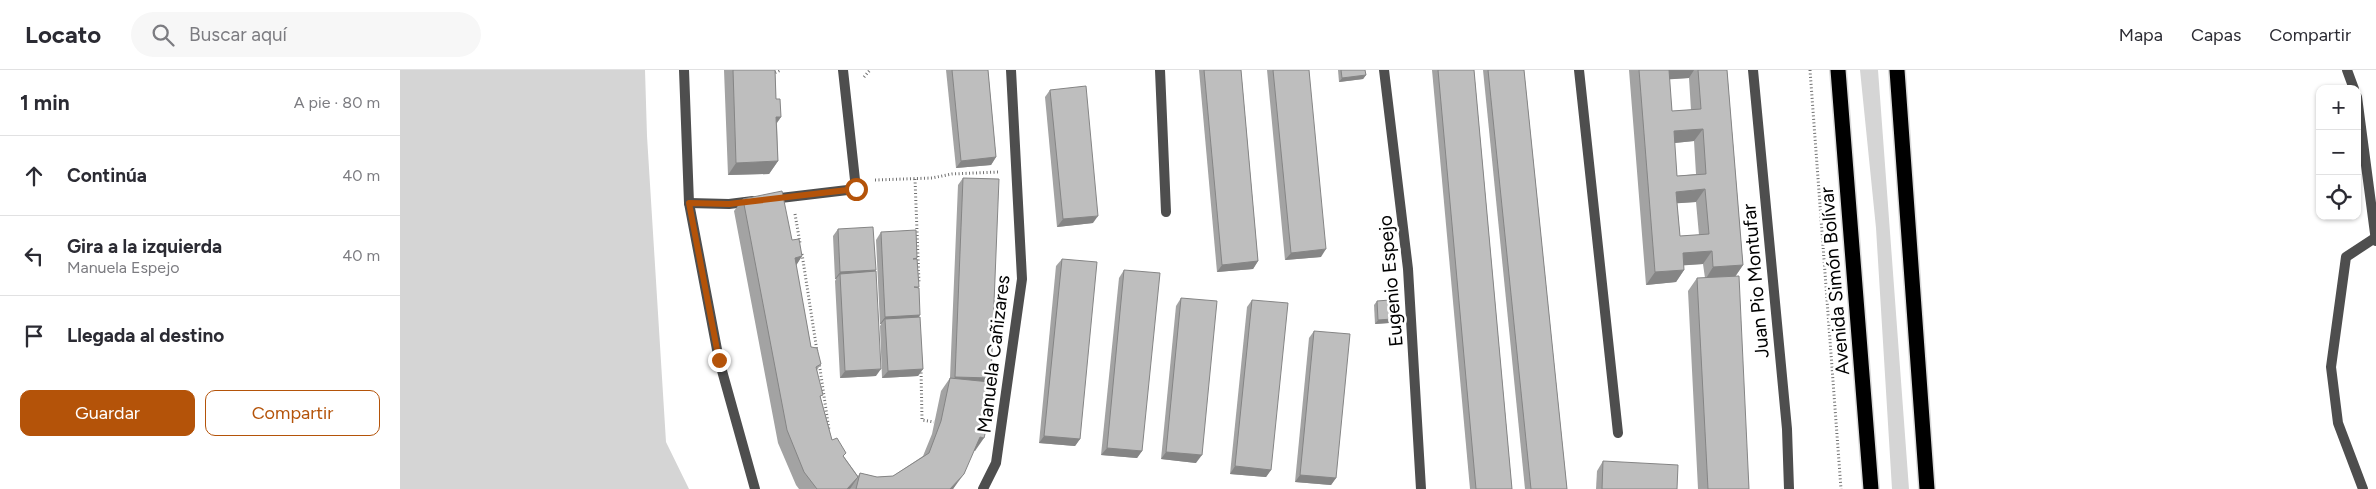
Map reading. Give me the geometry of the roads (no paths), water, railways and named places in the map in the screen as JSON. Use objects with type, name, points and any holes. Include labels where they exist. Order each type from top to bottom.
[{"type":"highway","name":"Avenida Simón Bolívar","points":[[1838,70],[1871,489]]},
{"type":"highway","points":[[1898,70],[1928,489]]},
{"type":"street","points":[[684,70],[689,203],[719,360],[755,489]]},
{"type":"street","points":[[689,203],[729,204],[856,189],[843,70]]},
{"type":"street","name":"Manuela Cañizares","points":[[983,489],[996,463],[1022,279],[1011,70]]},
{"type":"street","points":[[1160,70],[1166,212]]},
{"type":"street","name":"Eugenio Espejo","points":[[1384,70],[1408,269],[1422,489]]},
{"type":"street","points":[[1580,70],[1618,433]]},
{"type":"street","name":"Juan Pio Montufar","points":[[1753,70],[1787,429],[1788,489]]},
{"type":"street","points":[[2347,70],[2353,85]]},
{"type":"street","points":[[2361,126],[2376,240],[2346,258],[2331,367],[2338,423],[2364,489]]}]
